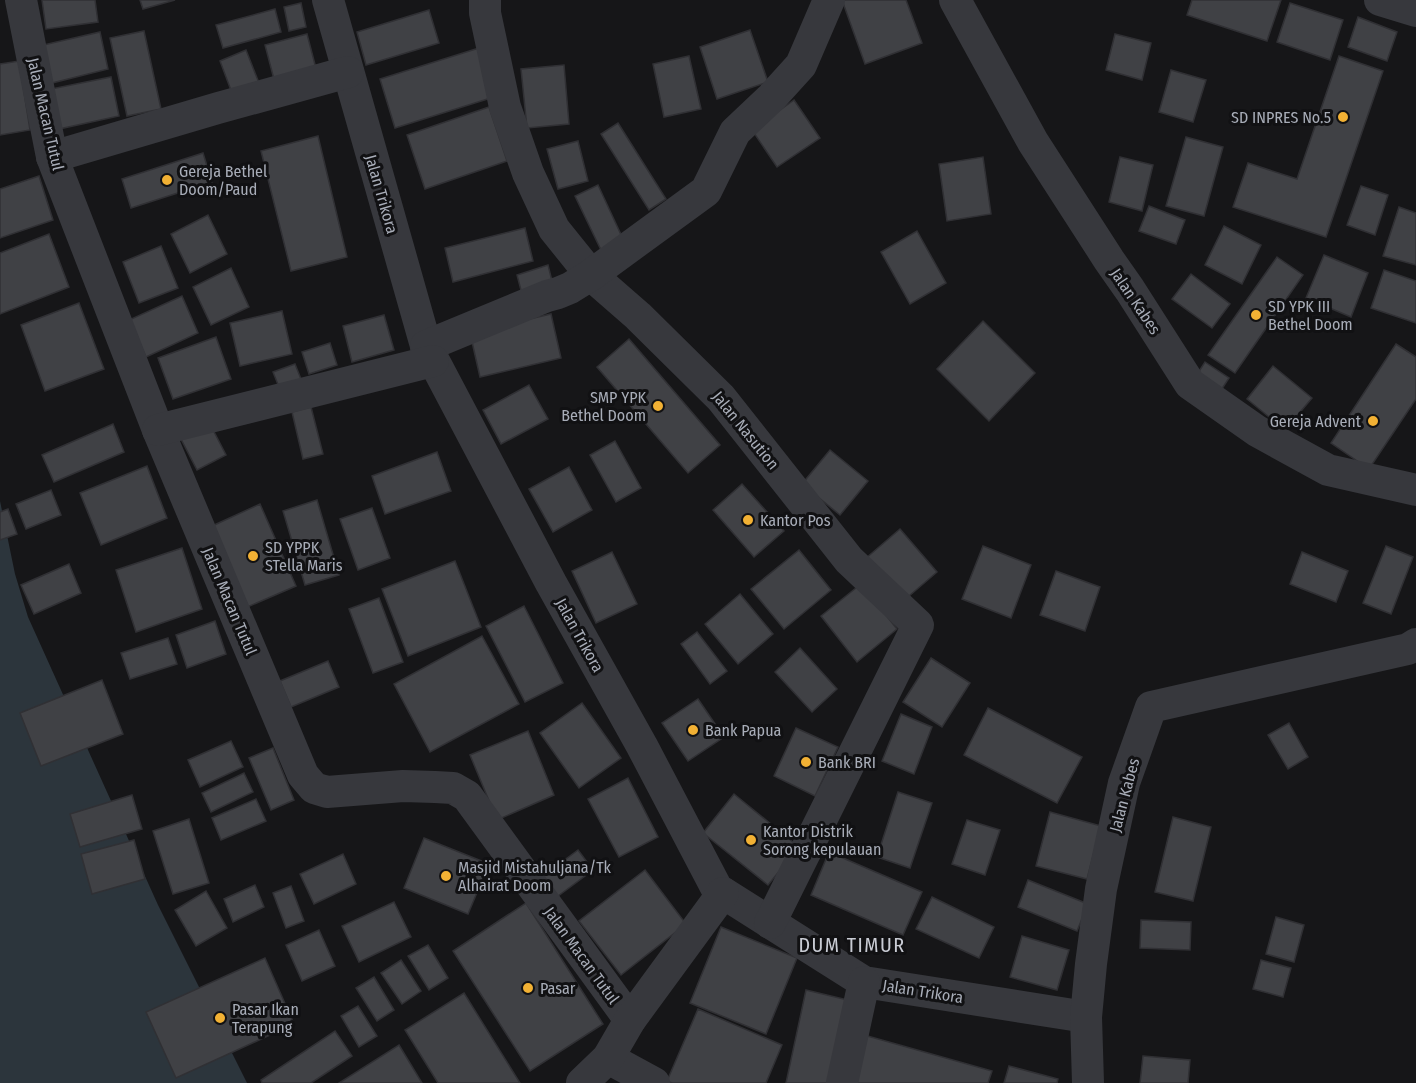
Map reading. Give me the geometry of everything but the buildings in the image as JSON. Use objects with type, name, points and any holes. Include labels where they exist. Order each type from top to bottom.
[{"type":"street","name":"Jalan Macan Tutul","points":[[21,0],[52,157],[158,430],[303,775],[314,788],[327,792],[403,786],[453,788],[467,796],[630,1020]]},
{"type":"street","name":"Jalan Trikora","points":[[328,0],[429,354],[556,593],[642,746],[717,890],[864,982],[1086,1017]]},
{"type":"street","points":[[485,0],[485,13],[505,107],[528,173],[554,229],[591,275]]},
{"type":"street","points":[[158,430],[429,354],[547,296],[570,288],[591,275],[706,190],[735,132],[801,65],[829,0]]},
{"type":"street","name":"Jalan Kabes","points":[[955,0],[1033,142],[1190,384],[1257,431],[1328,470],[1416,490]]},
{"type":"street","points":[[1380,0],[1416,11]]},
{"type":"street","points":[[52,157],[348,72]]},
{"type":"street","name":"Jalan Nasution","points":[[591,275],[638,316],[722,398],[849,560],[918,625],[770,923]]},
{"type":"street","name":"Jalan Kabes","points":[[1088,1083],[1086,1017],[1090,964],[1101,889],[1124,783],[1152,707],[1408,649],[1416,644]]},
{"type":"street","points":[[582,1083],[608,1058],[630,1020],[723,893]]},
{"type":"street","points":[[842,1083],[864,982]]},
{"type":"street","points":[[608,1058],[654,1083]]},
{"type":"shaded area","points":[[0,501],[15,574],[28,617],[158,905],[247,1083],[0,1083]]},
{"type":"place","name":"SD INPRES No.5","points":[[1343,117]]},
{"type":"place","name":"Gereja Bethel Doom/Paud","points":[[167,180]]},
{"type":"place","name":"SD YPK III Bethel Doom","points":[[1256,315]]},
{"type":"place","name":"SMP YPK Bethel Doom","points":[[658,406]]},
{"type":"place","name":"Gereja Advent","points":[[1373,421]]},
{"type":"place","name":"Kantor Pos","points":[[748,520]]},
{"type":"place","name":"SD YPPK STella Maris","points":[[253,556]]},
{"type":"place","name":"Bank Papua","points":[[693,730]]},
{"type":"place","name":"Bank BRI","points":[[806,762]]},
{"type":"place","name":"Kantor Distrik Sorong kepulauan","points":[[751,840]]},
{"type":"place","name":"Masjid Mistahuljana/Tk Alhairat Doom","points":[[446,876]]},
{"type":"place","name":"Pasar","points":[[528,988]]},
{"type":"place","name":"Pasar Ikan Terapung","points":[[220,1018]]},
{"type":"district","name":"DUM TIMUR","points":[[852,945]]}]
